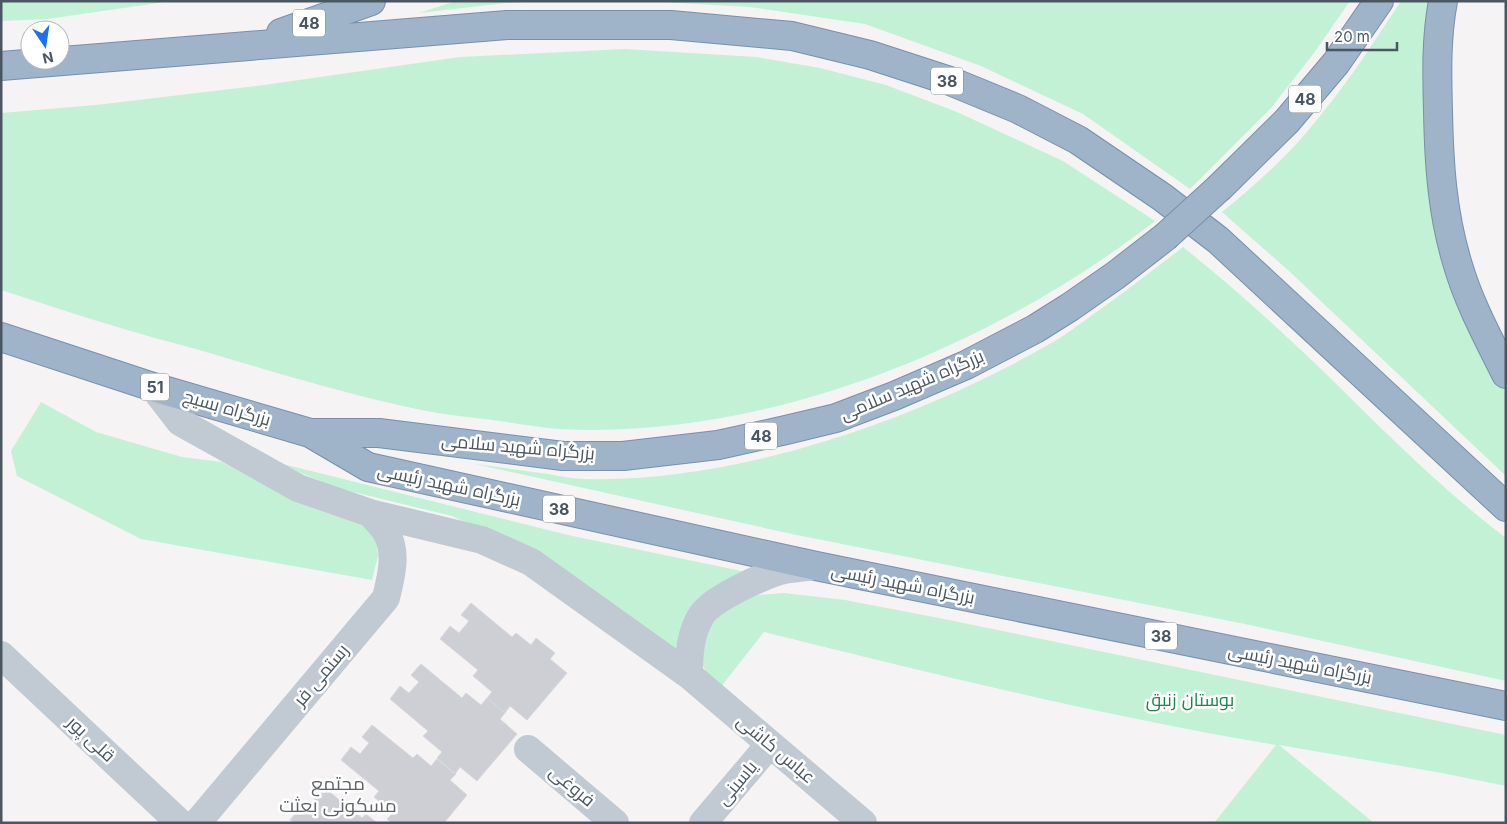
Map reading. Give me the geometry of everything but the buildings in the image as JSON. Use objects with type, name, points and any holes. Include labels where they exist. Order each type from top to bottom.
[{"type":"highway","name":"48","points":[[247,46],[371,1]]},
{"type":"highway","name":"بزرگراه شهید سلامی","points":[[310,433],[379,433],[562,456],[623,456],[718,445],[786,430],[836,418],[894,396],[966,365],[1035,329],[1116,275],[1165,237],[1220,187],[1287,121],[1336,63],[1379,1]]},
{"type":"highway","points":[[1443,1],[1436,56],[1438,150],[1444,207],[1457,263],[1481,325],[1506,374]]},
{"type":"highway","name":"38","points":[[247,46],[507,25],[671,25],[792,36],[870,55],[950,81],[1018,109],[1078,140],[1162,197],[1218,240],[1506,507]]},
{"type":"highway","points":[[1,66],[247,46]]},
{"type":"highway","name":"بزرگراه بسیج","points":[[1,338],[310,433]]},
{"type":"highway","name":"بزرگراه شهید رئیسی","points":[[310,433],[368,467],[816,566],[1506,706]]},
{"type":"street","name":"عباس کاشی","points":[[153,386],[180,422],[298,488],[370,513],[482,540],[531,562],[689,675],[863,823]]},
{"type":"street","name":"رستمی فر","points":[[197,823],[386,598],[393,554],[386,532],[370,513]]},
{"type":"street","points":[[689,675],[689,650],[695,627],[702,614],[710,606],[732,591],[781,571],[816,566]]},
{"type":"street","name":"قلی پور","points":[[1,655],[180,823]]},
{"type":"street","name":"یاسینی","points":[[703,823],[770,744]]},
{"type":"street","name":"فروغی","points":[[528,749],[615,823]]},
{"type":"green space","points":[[1,1],[172,1],[47,19],[1,21]]},
{"type":"green space","points":[[456,1],[557,1],[506,3],[419,13]]},
{"type":"green space","points":[[643,1],[1350,1],[1314,53],[1271,108],[1190,189],[1083,114],[981,66],[865,24],[750,7]]},
{"type":"green space","points":[[1401,1],[1433,1],[1425,94],[1497,378],[1506,393],[1506,476],[1289,271],[1222,212],[1274,167],[1298,142],[1352,74]]},
{"type":"green space","points":[[625,49],[756,57],[820,68],[886,85],[957,112],[1063,161],[1155,221],[1091,267],[1023,308],[950,345],[874,376],[796,401],[717,419],[638,428],[559,429],[426,411],[318,385],[93,320],[1,290],[1,113],[96,105],[264,85],[460,57]]},
{"type":"green space","points":[[1183,247],[1272,323],[1389,436],[1458,499],[1506,538],[1506,681],[1245,624],[792,534],[475,464],[586,479],[644,477],[705,470],[766,457],[828,440],[888,420],[947,396],[1002,370],[1067,333]]},
{"type":"green space","points":[[41,402],[96,432],[182,457],[222,462],[300,503],[358,519],[376,537],[378,556],[372,580],[141,539],[17,476],[11,451]]},
{"type":"green space","points":[[271,461],[568,535],[751,573],[699,601],[682,624],[676,656],[545,559],[452,516],[341,489]]},
{"type":"green space","name":"بوستان زنبق","points":[[784,593],[845,600],[944,619],[1506,735],[1506,786],[1279,745],[1374,823],[1214,823],[1276,745],[1083,708],[764,632],[720,688],[709,679],[701,661],[706,631],[733,600]]},
{"type":"district","name":"مجتمع مسکونی بعثت","points":[[338,794]]}]
